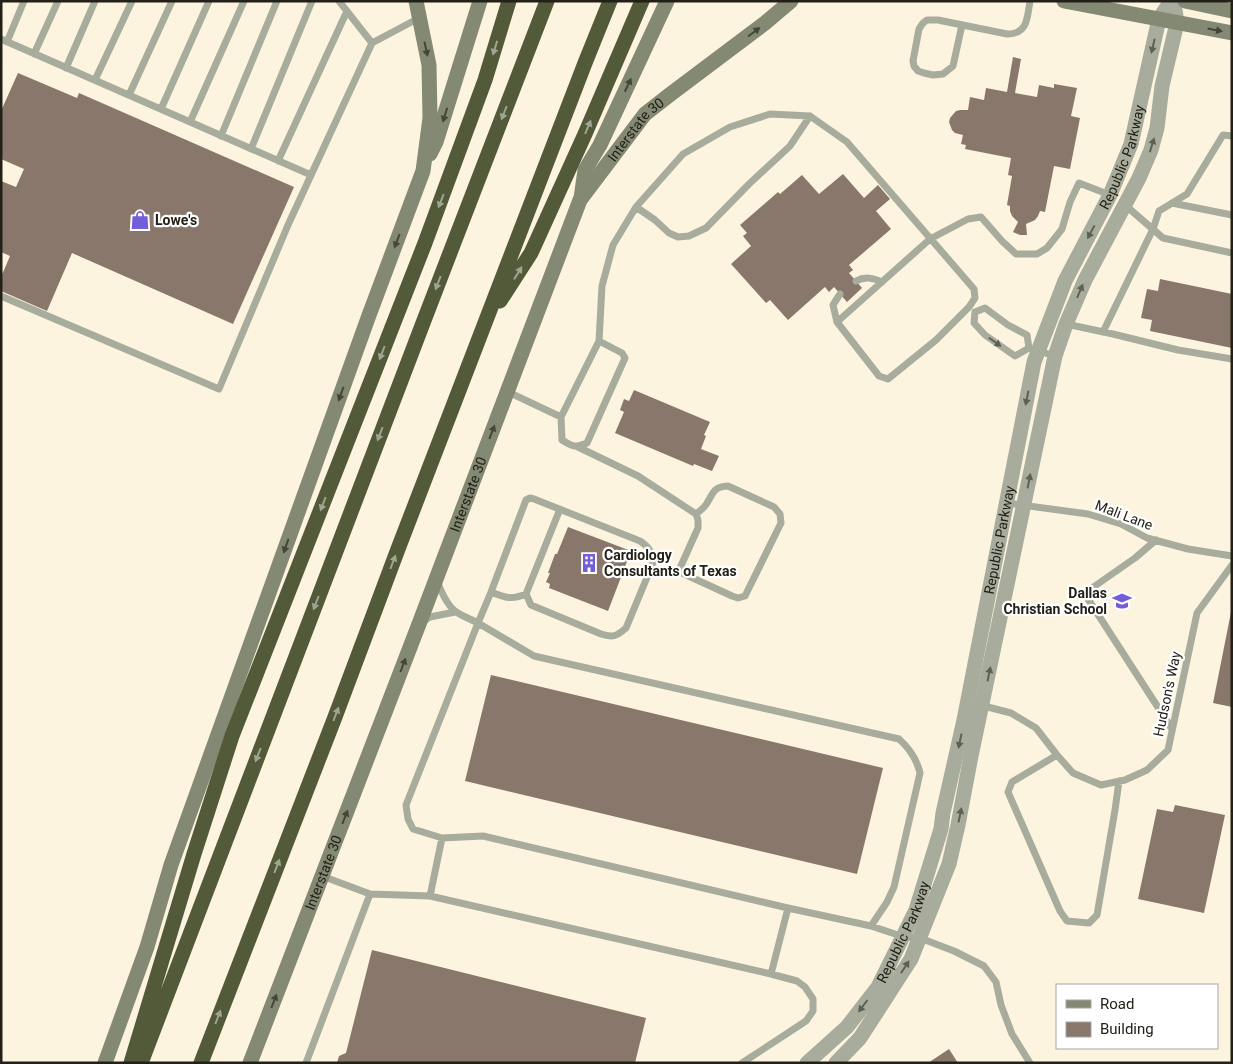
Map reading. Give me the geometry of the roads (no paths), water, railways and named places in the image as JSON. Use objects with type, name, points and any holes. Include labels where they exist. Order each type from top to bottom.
[{"type":"highway","points":[[130,1063],[232,736],[425,244],[485,80],[509,1]]},
{"type":"highway","points":[[141,1063],[547,1]]},
{"type":"highway","points":[[201,1063],[482,329],[610,1]]},
{"type":"highway","points":[[482,329],[531,253],[642,1]]},
{"type":"main road","points":[[416,1],[429,65],[430,118],[422,171]]},
{"type":"main road","points":[[105,1063],[147,947],[171,865],[422,171],[436,142],[480,1]]},
{"type":"main road","points":[[580,200],[585,170],[600,145],[667,1]]},
{"type":"main road","name":"Interstate 30","points":[[250,1063],[580,200],[645,114],[791,1]]},
{"type":"main road","points":[[1064,1],[1232,33]]},
{"type":"main road","points":[[1186,1],[1232,11]]},
{"type":"street","name":"Republic Parkway","points":[[836,1063],[860,1038],[911,959],[949,864],[958,825],[1007,503],[1034,362],[1034,350],[1065,281],[1110,195],[1131,144],[1159,19],[1172,1]]},
{"type":"street","name":"Republic Parkway","points":[[807,1063],[848,1027],[878,987],[916,910],[941,829],[943,813],[975,704],[1024,506],[1055,356],[1066,324],[1085,280],[1125,205],[1151,150],[1157,128],[1162,86],[1177,22],[1172,1]]},
{"type":"street","points":[[1110,195],[1125,205]]},
{"type":"lane","points":[[24,1],[4,40],[312,175]]},
{"type":"lane","points":[[34,54],[58,1]]},
{"type":"lane","points":[[66,68],[95,1]]},
{"type":"lane","points":[[95,80],[132,1]]},
{"type":"lane","points":[[129,95],[172,1]]},
{"type":"lane","points":[[161,109],[209,1]]},
{"type":"lane","points":[[190,122],[244,1]]},
{"type":"lane","points":[[221,136],[277,1]]},
{"type":"lane","points":[[251,149],[312,1]]},
{"type":"lane","points":[[339,1],[372,42]]},
{"type":"lane","points":[[962,25],[953,66],[949,70],[943,74],[933,75],[924,73],[914,66],[913,61],[918,28],[927,20],[938,20],[1014,34],[1024,28],[1030,1]]},
{"type":"lane","points":[[278,161],[347,11]]},
{"type":"lane","points":[[1,296],[219,389],[288,225],[372,42],[419,18]]},
{"type":"lane","points":[[696,514],[707,504],[714,491],[720,486],[728,486],[774,507],[780,514],[781,522],[745,596],[738,598],[732,596],[682,573],[680,568],[698,528],[696,514],[638,476],[578,447],[571,446],[562,440],[561,417],[599,341],[602,286],[613,245],[636,208],[683,154],[730,127],[770,114],[810,116],[847,142],[974,289],[975,298],[972,310],[974,323],[985,335],[1015,356],[1034,350],[1055,356]]},
{"type":"lane","points":[[636,208],[656,220],[669,233],[678,237],[689,236],[706,228],[790,146],[810,116]]},
{"type":"lane","points":[[1103,332],[1153,229],[1159,211],[1186,194],[1223,134],[1232,136]]},
{"type":"lane","points":[[837,322],[930,239],[968,219],[981,217],[1016,254],[1037,254],[1047,248],[1062,229],[1070,202],[1079,184],[1110,195]]},
{"type":"lane","points":[[1172,203],[1232,215]]},
{"type":"lane","points":[[1125,205],[1164,238],[1232,253]]},
{"type":"lane","points":[[856,281],[870,278],[882,282]]},
{"type":"lane","points":[[840,294],[833,305],[837,322],[879,376],[888,379],[972,310],[985,308],[1008,325],[1027,335],[1034,350]]},
{"type":"lane","points":[[1066,324],[1178,350],[1232,359]]},
{"type":"lane","points":[[578,447],[587,443],[625,358],[622,353],[599,341]]},
{"type":"lane","points":[[508,392],[561,417]]},
{"type":"lane","points":[[560,509],[526,594],[531,605],[610,637],[620,634],[626,628],[653,563],[652,553],[648,546],[640,541],[560,509],[534,499],[526,500],[406,805],[408,819],[413,828],[442,838],[483,836],[871,926],[904,937],[920,938],[954,951],[984,966],[996,982],[1001,1005],[1012,1034],[1030,1063]]},
{"type":"lane","name":"Mali Lane","points":[[1007,503],[1088,514],[1121,524],[1147,538],[1188,549],[1232,556]]},
{"type":"lane","points":[[1156,540],[1135,558],[1092,588],[1088,599],[1172,729]]},
{"type":"lane","name":"Hudson's Way","points":[[975,704],[1011,713],[1036,728],[1057,756],[1074,773],[1101,785],[1125,780],[1147,770],[1168,750],[1197,613],[1232,565]]},
{"type":"lane","points":[[437,576],[440,587],[455,612],[478,623],[534,656],[898,740],[905,745],[918,764],[920,773],[894,887],[887,902],[871,926]]},
{"type":"lane","points":[[491,592],[507,598],[516,598],[526,594]]},
{"type":"lane","points":[[419,624],[430,617],[455,612]]},
{"type":"lane","points":[[1057,756],[1012,782],[1008,792],[1060,911],[1067,921],[1089,923],[1097,915],[1115,810],[1118,781]]},
{"type":"lane","points":[[430,896],[442,838]]},
{"type":"lane","points":[[322,876],[370,894],[430,896],[771,974],[797,981],[806,987],[813,999],[813,1011],[806,1021],[742,1063]]},
{"type":"lane","points":[[306,1063],[370,894]]},
{"type":"lane","points":[[771,974],[788,908]]},
{"type":"place","name":"Lowe's","points":[[140,220]]},
{"type":"place","name":"Cardiology Consultants of Texas","points":[[589,563]]},
{"type":"place","name":"Dallas Christian School","points":[[1122,601]]}]
